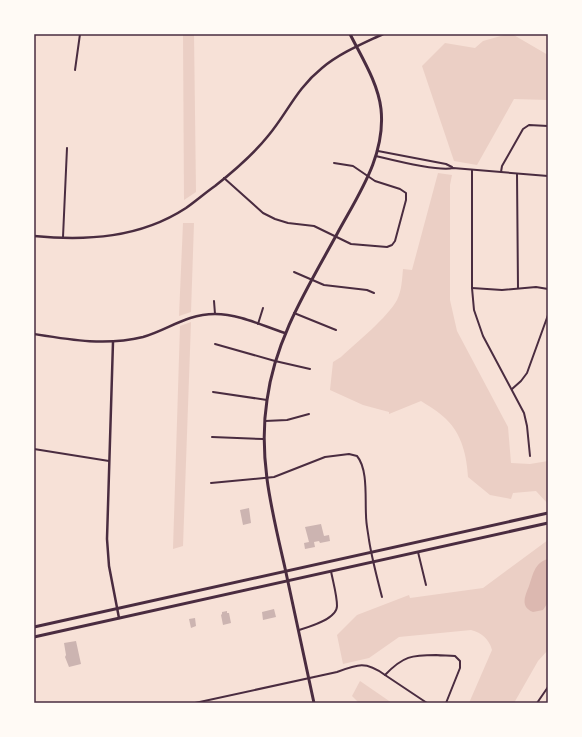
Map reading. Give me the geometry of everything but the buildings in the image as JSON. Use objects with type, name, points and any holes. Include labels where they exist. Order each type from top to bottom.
[{"type":"main road","points":[[314,703],[269,498],[263,438],[267,400],[275,362],[285,333],[368,177],[378,151],[381,127],[379,102],[372,79],[350,34]]},
{"type":"main road","points":[[34,627],[548,513]]},
{"type":"main road","points":[[34,637],[548,523]]},
{"type":"main road","points":[[193,592],[195,601]]},
{"type":"main road","points":[[49,624],[51,634]]},
{"type":"street","points":[[75,70],[80,34]]},
{"type":"street","points":[[34,236],[90,238],[113,236],[151,225],[186,207],[247,159],[263,142],[306,82],[328,64],[383,34]]},
{"type":"street","points":[[501,172],[502,166],[522,129],[529,125],[548,126]]},
{"type":"street","points":[[63,237],[67,148]]},
{"type":"street","points":[[378,151],[446,164],[453,168]]},
{"type":"street","points":[[376,156],[436,168],[453,168],[548,176]]},
{"type":"street","points":[[224,178],[267,216],[282,222],[314,226],[351,244],[387,247],[394,243],[406,200],[406,193],[400,189],[379,183],[353,166],[334,163]]},
{"type":"street","points":[[472,170],[472,288],[474,310],[483,336],[512,389],[526,421],[530,456]]},
{"type":"street","points":[[517,174],[518,288]]},
{"type":"street","points":[[294,272],[324,285],[367,290],[374,293]]},
{"type":"street","points":[[472,288],[502,290],[536,287],[548,289]]},
{"type":"street","points":[[214,301],[215,314]]},
{"type":"street","points":[[258,324],[263,308]]},
{"type":"street","points":[[34,334],[80,341],[113,342],[143,336],[187,318],[215,314],[236,317],[285,333]]},
{"type":"street","points":[[294,314],[336,330]]},
{"type":"street","points":[[512,389],[527,373],[548,315]]},
{"type":"street","points":[[113,342],[107,556],[119,618]]},
{"type":"street","points":[[215,344],[275,362],[310,370]]},
{"type":"street","points":[[214,392],[267,400]]},
{"type":"street","points":[[265,421],[287,420],[309,414]]},
{"type":"street","points":[[212,438],[263,438]]},
{"type":"street","points":[[34,449],[109,461]]},
{"type":"street","points":[[211,483],[281,475],[325,457],[349,454],[357,456],[364,476],[367,525],[382,597]]},
{"type":"street","points":[[418,552],[426,585]]},
{"type":"street","points":[[298,630],[319,624],[335,611],[337,605],[331,571]]},
{"type":"street","points":[[385,675],[399,662],[412,656],[455,656],[460,661],[460,668],[446,703]]},
{"type":"street","points":[[197,703],[360,665],[370,666],[427,703]]},
{"type":"street","points":[[537,703],[548,688]]},
{"type":"shaded area","points":[[183,34],[194,34],[196,192],[184,200]]},
{"type":"shaded area","points":[[512,34],[548,55],[548,100],[514,99],[477,165],[454,161],[422,66],[445,43],[475,48],[483,41]]},
{"type":"shaded area","points":[[438,173],[452,175],[450,185],[450,300],[457,331],[508,427],[511,463],[530,464],[548,461],[548,504],[536,491],[513,493],[511,499],[490,495],[468,477],[463,446],[451,425],[434,409],[421,401],[389,414],[389,412],[363,405],[330,390],[333,362],[341,357],[387,314],[399,296],[402,284],[403,269],[412,270]]},
{"type":"shaded area","points":[[183,223],[194,223],[191,312],[179,316]]},
{"type":"shaded area","points":[[191,322],[183,546],[173,549],[180,326]]},
{"type":"shaded area","points":[[548,540],[548,650],[538,661],[514,703],[469,703],[492,650],[484,637],[471,630],[399,637],[369,658],[343,664],[337,635],[357,615],[409,595],[410,598],[483,588]]},
{"type":"shaded area","points":[[548,559],[547,604],[543,610],[533,612],[526,607],[526,594],[537,566]]},
{"type":"shaded area","points":[[360,681],[392,703],[359,703],[352,696]]}]
